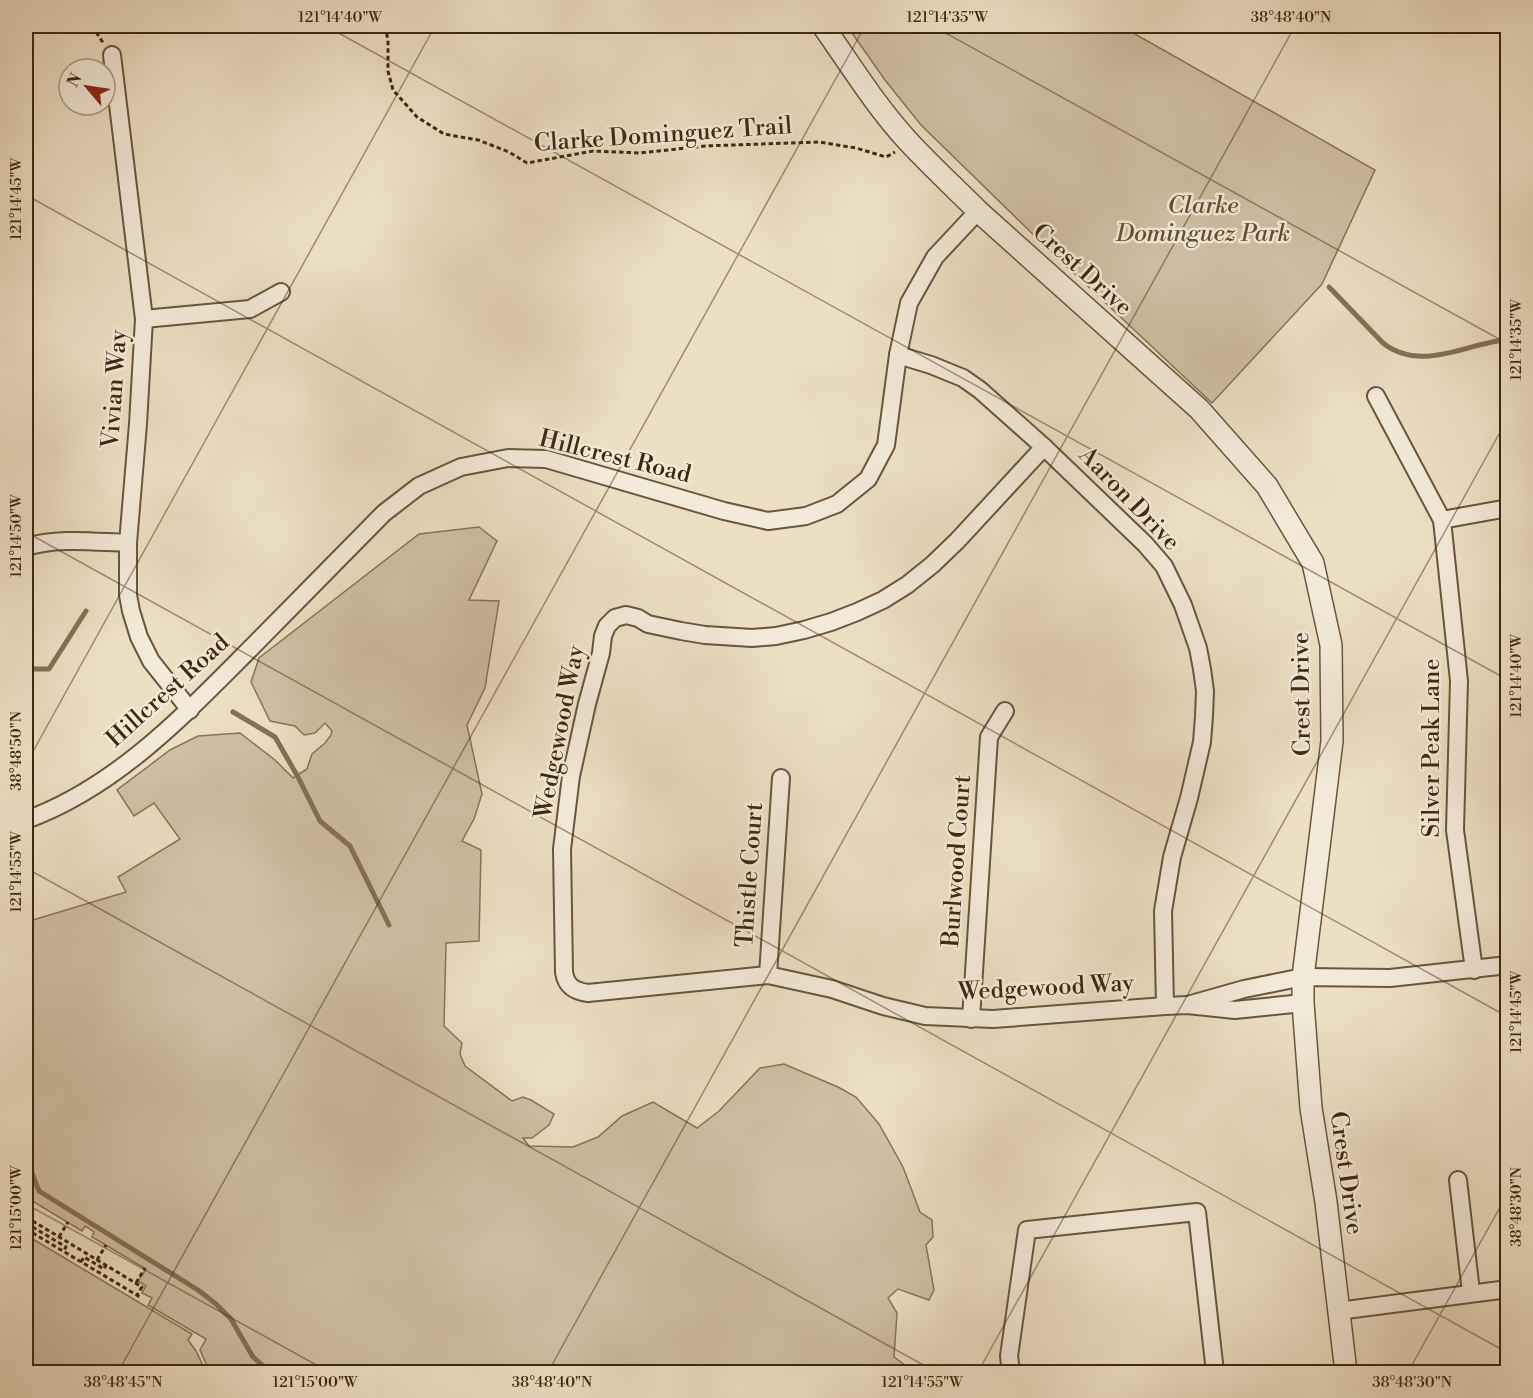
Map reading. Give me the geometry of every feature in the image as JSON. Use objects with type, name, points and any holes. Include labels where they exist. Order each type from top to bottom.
[{"type":"street","name":"Crest Drive","points":[[823,26],[875,101],[907,140],[978,212],[1199,409],[1267,486],[1313,563],[1331,645],[1332,741],[1303,977],[1303,1003],[1311,1108],[1326,1202],[1346,1372]]},
{"type":"street","name":"Vivian Way","points":[[112,55],[144,318],[128,543],[128,595],[139,637],[151,661],[190,710]]},
{"type":"street","name":"Hillcrest Road","points":[[26,819],[57,807],[79,795],[111,775],[141,752],[190,710],[384,513],[418,486],[461,467],[508,458],[546,459],[724,511],[768,521],[806,516],[837,504],[868,479],[886,445],[898,355],[909,303],[935,257],[978,212]]},
{"type":"street","points":[[144,318],[250,309],[281,292]]},
{"type":"street","name":"Aaron Drive","points":[[898,355],[963,378],[980,390],[1124,523],[1164,566],[1184,605],[1200,659],[1205,691],[1202,742],[1172,857],[1163,911],[1165,1006]]},
{"type":"street","points":[[1376,396],[1442,520],[1508,508]]},
{"type":"street","name":"Wedgewood Way","points":[[1044,447],[932,565],[907,585],[857,612],[804,630],[752,638],[681,631],[648,624],[626,615],[615,618],[607,626],[571,776],[562,849],[564,972],[567,983],[576,991],[588,993],[768,975],[832,989],[883,1006],[925,1016],[971,1019],[1187,1005],[1235,1010],[1303,1003]]},
{"type":"street","name":"Silver Peak Lane","points":[[1442,520],[1459,681],[1455,830],[1474,970]]},
{"type":"street","points":[[26,547],[63,542],[128,543]]},
{"type":"street","name":"Burlwood Court","points":[[971,1019],[989,737],[1005,711]]},
{"type":"street","name":"Thistle Court","points":[[768,975],[781,778]]},
{"type":"street","points":[[1303,977],[1390,978],[1508,965]]},
{"type":"street","name":"Wedgewood Way","points":[[1187,1005],[1234,991],[1303,977]]},
{"type":"street","points":[[1234,991],[1235,1010]]},
{"type":"street","points":[[1458,1180],[1471,1292]]},
{"type":"street","points":[[1011,1372],[1009,1356],[1028,1230],[1197,1212],[1215,1372]]},
{"type":"street","points":[[1338,1311],[1508,1289]]},
{"type":"path","points":[[92,26],[112,55]]},
{"type":"path","name":"Clarke Dominguez Trail","points":[[385,26],[388,40],[388,71],[393,90],[417,117],[444,134],[478,140],[509,152],[527,163],[593,151],[640,153],[705,146],[819,142],[856,147],[886,157],[894,153],[907,140]]},
{"type":"path","points":[[26,1206],[30,1199]]},
{"type":"path","points":[[26,1217],[142,1287],[138,1296],[26,1229]]},
{"type":"path","points":[[60,1238],[69,1222]]},
{"type":"path","points":[[26,1223],[66,1247],[63,1252]]},
{"type":"path","points":[[97,1260],[106,1245]]},
{"type":"path","points":[[81,1262],[84,1257],[104,1269],[106,1265]]},
{"type":"path","points":[[136,1283],[145,1268]]},
{"type":"green space","name":"Clarke Dominguez Park","points":[[847,26],[1121,26],[1375,170],[1322,284],[1212,403],[1046,247],[921,125],[885,80]]},
{"type":"green space","points":[[479,527],[497,541],[469,600],[499,601],[485,688],[467,725],[482,794],[474,819],[462,841],[481,850],[479,941],[446,943],[444,1026],[462,1043],[460,1054],[465,1066],[512,1101],[523,1097],[554,1114],[549,1125],[532,1138],[523,1138],[529,1146],[573,1147],[598,1137],[622,1116],[653,1102],[697,1128],[719,1111],[760,1068],[784,1064],[856,1097],[879,1124],[903,1167],[920,1212],[932,1220],[933,1237],[926,1245],[934,1290],[929,1300],[898,1289],[888,1298],[897,1313],[894,1357],[912,1370],[911,1372],[210,1372],[200,1350],[206,1339],[148,1305],[152,1298],[142,1293],[146,1286],[138,1281],[146,1269],[92,1237],[94,1232],[85,1226],[82,1231],[29,1199],[26,1203],[26,922],[126,892],[118,877],[180,839],[154,803],[134,816],[117,790],[170,750],[198,736],[240,733],[275,760],[293,778],[307,769],[312,754],[325,743],[332,731],[325,723],[315,733],[304,735],[295,726],[270,721],[251,682],[259,658],[419,534]]},
{"type":"green space","points":[[26,1235],[192,1334],[188,1340],[206,1372],[26,1372]]},
{"type":"waterway","points":[[1329,287],[1383,343],[1406,354],[1430,356],[1508,340]]},
{"type":"waterway","points":[[26,669],[49,669],[86,611]]},
{"type":"waterway","points":[[233,712],[275,737],[320,821],[350,846],[389,925]]},
{"type":"waterway","points":[[26,1158],[39,1191],[198,1290],[216,1304],[231,1319],[253,1357],[270,1372]]}]
